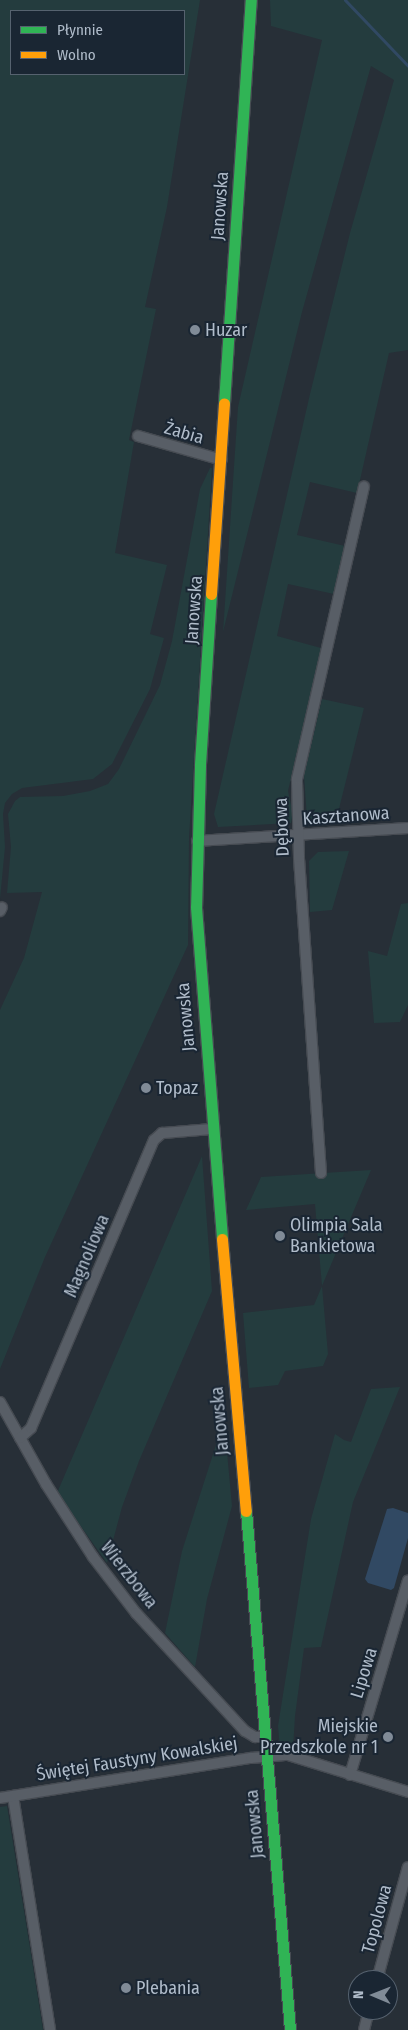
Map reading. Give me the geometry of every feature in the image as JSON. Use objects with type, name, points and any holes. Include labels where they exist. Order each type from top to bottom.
[{"type":"main road","name":"Janowska","points":[[252,0],[197,841],[198,939],[290,2030]]},
{"type":"street","name":"Żabia","points":[[138,436],[222,460]]},
{"type":"street","name":"Dębowa","points":[[321,1173],[297,778],[364,488]]},
{"type":"street","name":"Kasztanowa","points":[[197,841],[408,828]]},
{"type":"street","name":"Magnoliowa","points":[[20,1438],[31,1428],[154,1140],[162,1133],[213,1129]]},
{"type":"street","name":"Wierzbowa","points":[[0,1402],[46,1484],[93,1557],[136,1613],[245,1731],[255,1738],[265,1737]]},
{"type":"street","name":"Lipowa","points":[[350,1775],[408,1580]]},
{"type":"street","name":"Świętej Faustyny Kowalskiej","points":[[0,1798],[154,1772],[288,1755],[408,1792]]},
{"type":"street","points":[[13,1796],[50,2030]]},
{"type":"street","name":"Topolowa","points":[[381,1970],[408,1867]]},
{"type":"green space","points":[[0,0],[200,0],[167,207],[145,307],[156,309],[129,440],[134,442],[115,553],[167,565],[150,634],[164,638],[150,689],[112,764],[93,779],[22,788],[12,794],[5,803],[3,814],[5,847],[0,899]]},
{"type":"green space","points":[[270,0],[408,0],[408,350],[389,353],[357,493],[310,482],[297,535],[345,546],[334,594],[288,584],[277,636],[321,648],[288,791],[293,814],[291,823],[218,827],[214,814],[310,394],[350,233],[394,80],[371,66],[302,312],[223,632],[238,407],[322,40],[271,26]]},
{"type":"green space","points":[[210,468],[212,468],[189,838],[188,945],[45,1257],[0,1369],[0,1010],[24,958],[42,892],[7,893],[11,847],[8,814],[15,801],[20,797],[63,796],[90,791],[108,784],[119,769],[160,685],[172,641],[200,489]]},
{"type":"green space","points":[[322,699],[364,708],[337,817],[307,819],[304,775]]},
{"type":"green space","points":[[349,851],[332,910],[310,912],[309,861],[318,852]]},
{"type":"green space","points":[[408,903],[408,1005],[400,1022],[374,1023],[368,951],[387,956],[401,904]]},
{"type":"green space","points":[[202,1156],[212,1291],[139,1461],[122,1507],[107,1563],[57,1493]]},
{"type":"green space","points":[[371,1170],[322,1286],[315,1204],[246,1210],[261,1177]]},
{"type":"green space","points":[[322,1286],[328,1354],[323,1366],[285,1371],[278,1385],[249,1388],[243,1313],[314,1305]]},
{"type":"green space","points":[[400,1387],[353,1502],[321,1647],[304,1648],[295,1716],[293,1749],[280,1749],[278,1726],[311,1519],[335,1434],[351,1442],[371,1389]]},
{"type":"green space","points":[[224,1420],[232,1506],[207,1599],[195,1667],[165,1633],[182,1551]]},
{"type":"green space","points":[[7,1806],[43,2030],[0,2030],[0,1807]]},
{"type":"water","points":[[393,1508],[408,1513],[408,1538],[394,1588],[391,1590],[368,1583],[365,1579],[387,1509]]},
{"type":"waterway","points":[[345,0],[408,66]]},
{"type":"traffic: fast","points":[[224,403],[251,0]]},
{"type":"traffic: fast","points":[[211,594],[200,766],[196,907],[222,1239]]},
{"type":"traffic: fast","points":[[246,1511],[290,2030]]},
{"type":"traffic: slow","points":[[211,594],[224,403]]},
{"type":"traffic: slow","points":[[222,1239],[246,1511]]},
{"type":"place","name":"Huzar","points":[[195,330]]},
{"type":"place","name":"Topaz","points":[[146,1088]]},
{"type":"place","name":"Olimpia Sala Bankietowa","points":[[280,1236]]},
{"type":"place","name":"Miejskie Przedszkole nr 1","points":[[388,1737]]},
{"type":"place","name":"Plebania","points":[[126,1988]]}]
